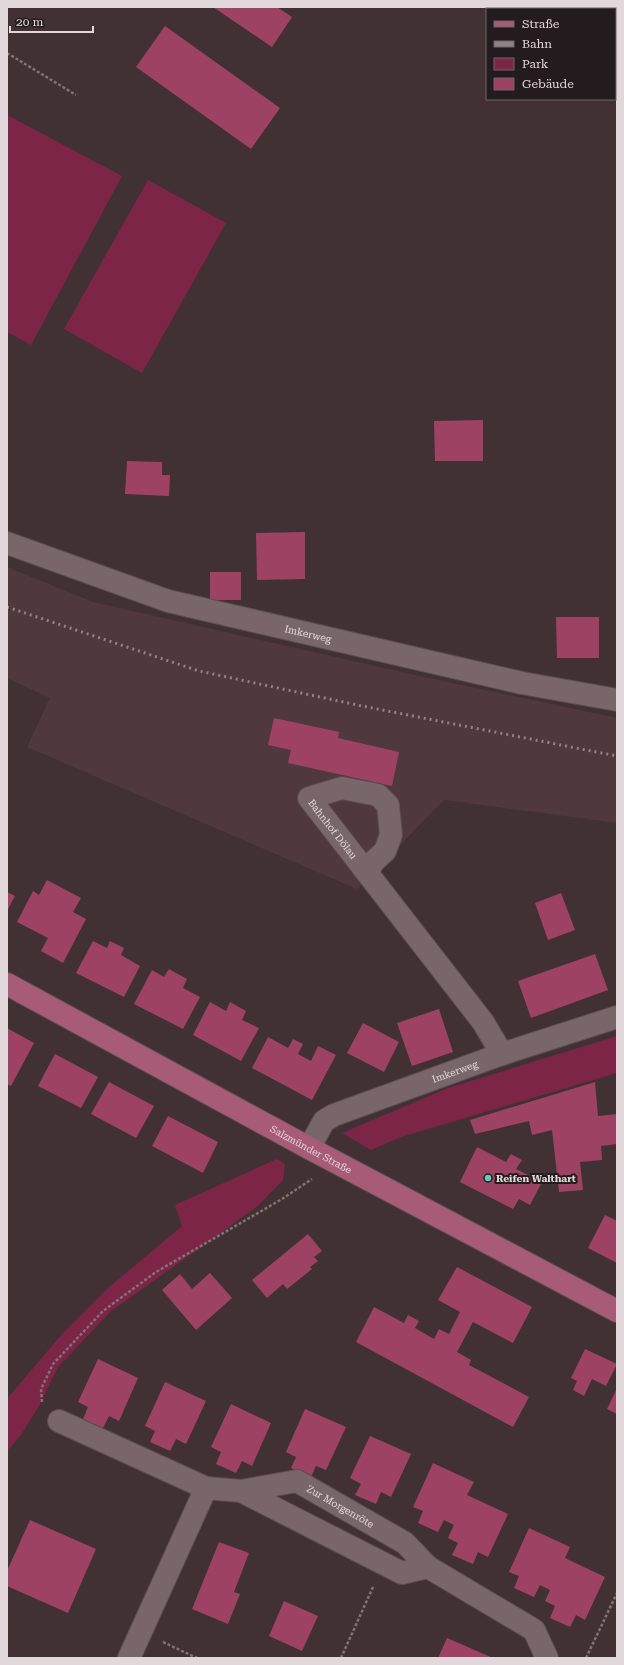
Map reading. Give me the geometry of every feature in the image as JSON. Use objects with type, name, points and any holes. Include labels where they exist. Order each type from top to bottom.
[{"type":"main road","name":"Salzmünder Straße","points":[[7,984],[309,1148],[617,1311]]},
{"type":"street","name":"Imkerweg","points":[[7,543],[168,601],[522,683],[617,700]]},
{"type":"street","points":[[369,875],[483,1022],[502,1054]]},
{"type":"street","name":"Imkerweg","points":[[309,1148],[324,1121],[334,1115],[502,1054],[617,1017]]},
{"type":"street","name":"Zur Morgenröte","points":[[59,1421],[206,1488],[241,1491],[297,1481],[406,1543],[428,1567],[534,1630],[547,1658]]},
{"type":"street","points":[[129,1658],[206,1488]]},
{"type":"street","name":"Zur Morgenröte","points":[[241,1491],[402,1573],[428,1567]]},
{"type":"path","points":[[7,53],[76,95]]},
{"type":"path","points":[[59,1421],[42,1406],[41,1388],[53,1364],[103,1311],[156,1272],[282,1199],[316,1176]]},
{"type":"path","points":[[341,1658],[383,1564]]},
{"type":"path","points":[[586,1658],[617,1593]]},
{"type":"path","points":[[141,1632],[197,1658]]},
{"type":"shaded area","points":[[7,567],[93,602],[415,675],[617,718],[617,823],[444,800],[357,889],[27,747],[50,698],[7,678]]},
{"type":"green space","points":[[7,115],[122,176],[31,345],[7,332]]},
{"type":"green space","points":[[148,180],[226,223],[142,373],[64,329]]},
{"type":"green space","points":[[617,1036],[617,1073],[401,1137],[371,1150],[342,1133],[448,1088]]},
{"type":"green space","points":[[277,1159],[285,1164],[283,1180],[258,1206],[110,1312],[58,1367],[39,1406],[21,1435],[7,1451],[7,1399],[62,1334],[108,1288],[182,1226],[175,1205]]},
{"type":"building","points":[[213,7],[277,7],[292,17],[272,47]]},
{"type":"building","points":[[165,26],[280,108],[251,149],[136,67]]},
{"type":"building","points":[[483,420],[483,461],[435,461],[434,421]]},
{"type":"building","points":[[127,461],[162,462],[162,475],[170,475],[169,496],[125,494]]},
{"type":"building","points":[[305,532],[305,579],[257,580],[256,533]]},
{"type":"building","points":[[210,572],[241,572],[241,600],[210,600]]},
{"type":"building","points":[[556,617],[599,617],[599,658],[557,658]]},
{"type":"building","points":[[274,718],[339,732],[338,738],[399,752],[392,786],[288,763],[291,750],[268,745]]},
{"type":"building","points":[[47,880],[81,898],[73,912],[86,919],[63,963],[41,951],[48,938],[17,922],[33,891],[39,895]]},
{"type":"building","points":[[7,892],[15,896],[7,911]]},
{"type":"building","points":[[561,893],[575,930],[548,940],[535,903]]},
{"type":"building","points":[[93,941],[107,948],[110,941],[124,948],[121,955],[140,966],[124,997],[76,973]]},
{"type":"building","points":[[595,954],[608,990],[531,1018],[518,981]]},
{"type":"building","points":[[169,969],[187,979],[183,988],[200,997],[183,1029],[134,1004],[152,970],[164,977]]},
{"type":"building","points":[[210,1002],[226,1011],[230,1002],[246,1011],[242,1020],[259,1028],[241,1061],[193,1035]]},
{"type":"building","points":[[439,1009],[453,1052],[412,1066],[397,1023]]},
{"type":"building","points":[[363,1023],[399,1042],[384,1072],[347,1053]]},
{"type":"building","points":[[7,1028],[34,1043],[11,1086],[7,1084]]},
{"type":"building","points":[[268,1037],[288,1048],[293,1039],[303,1044],[298,1054],[311,1061],[318,1046],[336,1055],[312,1100],[252,1068]]},
{"type":"building","points":[[55,1054],[98,1077],[81,1108],[38,1086]]},
{"type":"building","points":[[109,1082],[154,1106],[136,1138],[91,1114]]},
{"type":"building","points":[[595,1082],[598,1116],[617,1114],[617,1144],[601,1146],[602,1160],[580,1162],[583,1190],[559,1192],[552,1130],[532,1135],[529,1121],[475,1134],[470,1120]]},
{"type":"building","points":[[168,1116],[218,1142],[203,1173],[152,1146]]},
{"type":"building","points":[[477,1147],[506,1162],[511,1154],[522,1160],[516,1169],[542,1182],[530,1205],[519,1199],[513,1209],[460,1182]]},
{"type":"building","points":[[605,1215],[617,1221],[617,1263],[588,1248]]},
{"type":"building","points":[[308,1234],[322,1251],[314,1257],[318,1261],[310,1267],[312,1269],[287,1289],[283,1284],[267,1298],[252,1280]]},
{"type":"building","points":[[457,1267],[532,1307],[513,1343],[473,1322],[457,1352],[471,1360],[469,1365],[529,1397],[513,1427],[356,1342],[374,1307],[404,1323],[408,1315],[419,1321],[415,1328],[434,1339],[439,1329],[449,1334],[460,1312],[438,1300]]},
{"type":"building","points":[[210,1273],[232,1298],[196,1330],[162,1290],[180,1274],[192,1289]]},
{"type":"building","points":[[585,1349],[617,1364],[606,1386],[592,1379],[584,1396],[573,1390],[577,1381],[571,1378]]},
{"type":"building","points":[[98,1359],[138,1378],[119,1421],[109,1416],[103,1428],[83,1419],[88,1407],[78,1402]]},
{"type":"building","points":[[165,1382],[206,1401],[186,1444],[176,1439],[170,1451],[150,1442],[155,1431],[145,1426]]},
{"type":"building","points":[[617,1388],[617,1414],[607,1409]]},
{"type":"building","points":[[231,1404],[271,1423],[252,1466],[242,1461],[236,1473],[216,1464],[221,1452],[211,1447]]},
{"type":"building","points":[[305,1409],[346,1427],[326,1470],[316,1466],[311,1477],[291,1468],[296,1457],[286,1452]]},
{"type":"building","points":[[370,1436],[411,1454],[391,1497],[381,1492],[376,1504],[355,1495],[361,1484],[350,1478]]},
{"type":"building","points":[[433,1463],[474,1482],[467,1495],[508,1514],[488,1557],[478,1552],[473,1564],[452,1555],[458,1543],[448,1538],[454,1525],[444,1520],[438,1532],[418,1523],[423,1511],[413,1507]]},
{"type":"building","points":[[30,1520],[96,1549],[68,1613],[7,1586],[7,1571]]},
{"type":"building","points":[[529,1528],[570,1547],[565,1558],[605,1577],[585,1620],[576,1615],[570,1627],[550,1618],[555,1606],[545,1601],[550,1590],[540,1585],[534,1597],[514,1588],[519,1576],[509,1572]]},
{"type":"building","points":[[219,1542],[249,1553],[234,1592],[240,1594],[228,1624],[192,1609]]},
{"type":"building","points":[[284,1601],[318,1616],[302,1651],[269,1636]]},
{"type":"building","points":[[447,1638],[493,1658],[438,1658]]},
{"type":"railway","points":[[7,607],[199,671],[362,706],[617,756]]},
{"type":"place","name":"Reifen Walthart","points":[[488,1178]]}]
